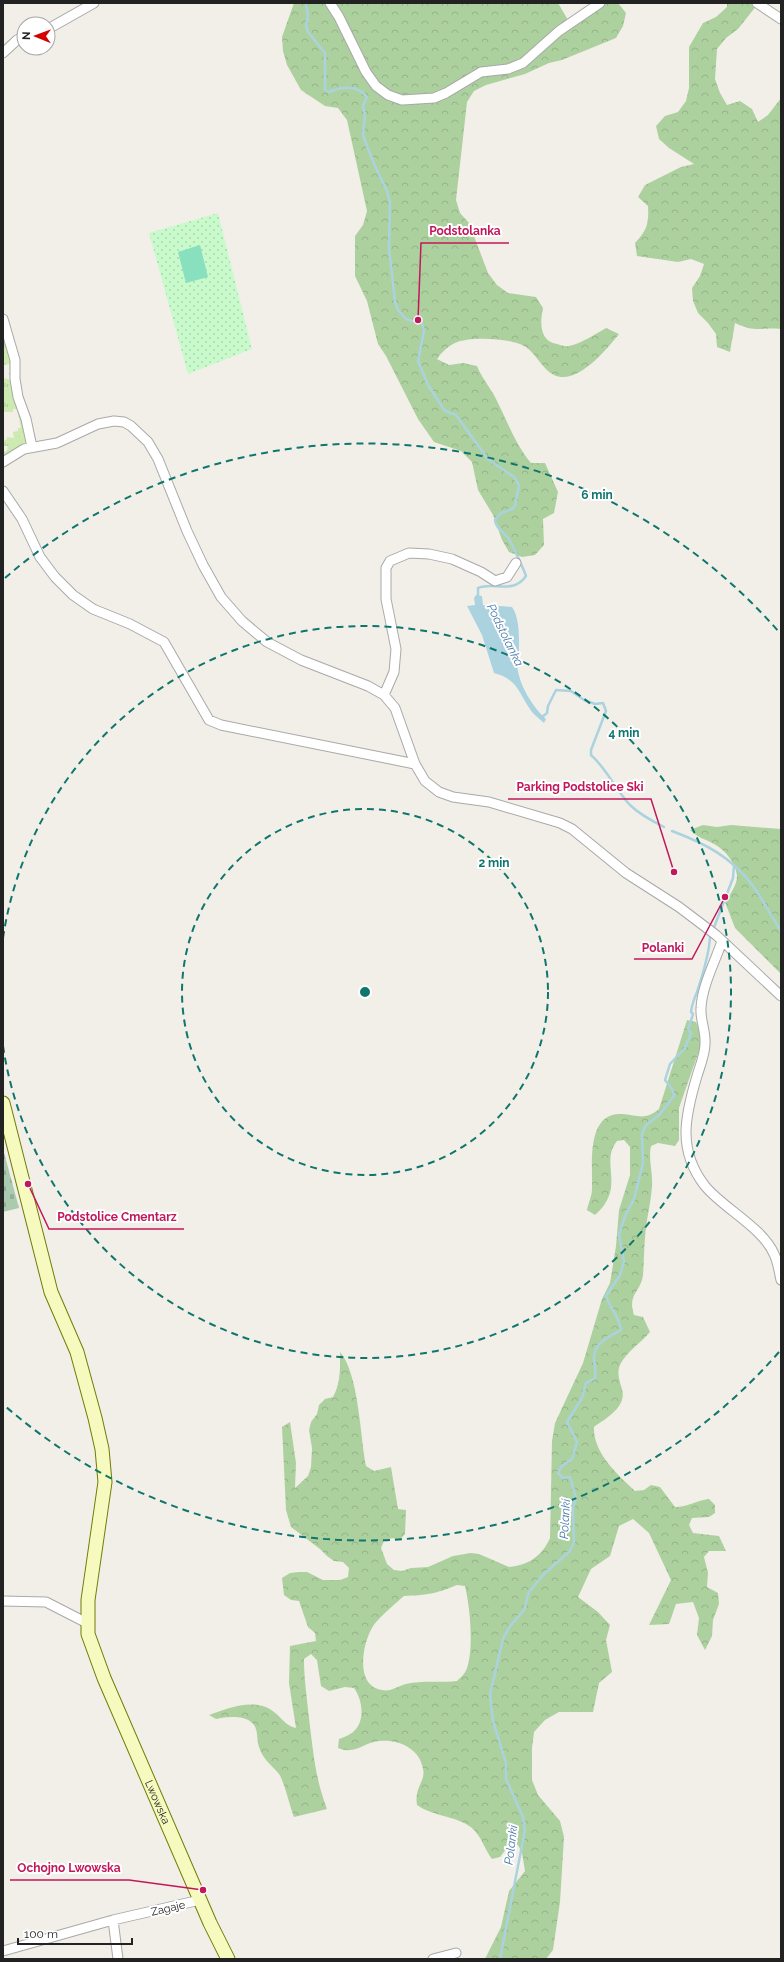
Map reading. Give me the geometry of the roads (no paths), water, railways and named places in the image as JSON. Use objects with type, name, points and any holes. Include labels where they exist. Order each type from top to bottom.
[{"type":"street","points":[[56,24],[94,3]]},
{"type":"street","points":[[330,3],[339,17],[366,72],[376,86],[388,95],[402,100],[434,98],[446,93],[481,72],[508,69],[523,63],[564,26],[600,3]]},
{"type":"street","points":[[757,3],[781,19]]},
{"type":"street","points":[[3,53],[16,41]]},
{"type":"street","points":[[3,319],[16,360],[15,379],[18,397],[26,419],[32,447]]},
{"type":"street","points":[[3,462],[24,449],[49,446],[98,424],[114,421],[124,422],[131,426],[148,442],[158,459],[172,498],[203,565],[221,597],[242,621],[268,642],[301,660],[368,686],[384,695],[395,708],[415,764],[425,781],[439,792],[453,797],[489,802],[560,823],[572,829],[626,873],[679,907],[722,941],[781,996]]},
{"type":"street","points":[[3,491],[22,519],[40,557],[55,577],[74,595],[93,609],[130,624],[164,642],[209,720],[221,725],[415,764]]},
{"type":"street","points":[[384,695],[394,672],[396,649],[386,599],[386,568],[390,561],[409,553],[429,554],[452,559],[481,572],[495,581],[507,577],[516,563]]},
{"type":"street","points":[[722,941],[702,998],[701,1020],[705,1044],[689,1102],[685,1120],[685,1134],[689,1155],[696,1172],[704,1185],[714,1196],[767,1243],[774,1253],[781,1280]]},
{"type":"street","name":"Lwowska","points":[[3,1103],[51,1292],[76,1352],[95,1418],[102,1449],[105,1482],[88,1600],[87,1624],[90,1645],[221,1948],[228,1959]]},
{"type":"street","points":[[3,1601],[46,1602],[87,1624]]},
{"type":"street","name":"Zagaje","points":[[3,1951],[113,1920],[200,1900]]},
{"type":"street","points":[[113,1920],[118,1959]]},
{"type":"street","points":[[433,1959],[456,1953]]},
{"type":"water","points":[[476,595],[482,596],[483,605],[512,607],[515,612],[519,635],[519,653],[517,660],[518,673],[527,695],[546,719],[544,723],[532,712],[517,688],[509,679],[494,673],[482,635],[467,606],[475,605],[474,598]]},
{"type":"waterway","name":"Podstolanka","points":[[306,3],[308,16],[306,26],[308,32],[325,53],[325,90],[329,92],[350,88],[359,90],[367,97],[363,106],[365,115],[363,135],[387,191],[390,202],[389,249],[395,301],[398,310],[406,319],[412,321],[418,320],[422,323],[424,331],[418,361],[428,385],[445,411],[456,415],[488,459],[514,477],[519,485],[515,506],[512,509],[501,513],[495,520],[499,528],[509,539],[526,576],[521,582],[515,585],[484,586],[478,588],[478,597]]},
{"type":"waterway","name":"Podstolanka","points":[[542,717],[547,713],[548,706],[556,690],[571,691],[584,700],[595,704],[603,703],[606,711],[591,750],[591,755],[602,766],[630,805],[650,820],[664,827]]},
{"type":"waterway","name":"Podstolanka","points":[[672,831],[717,852],[736,867],[753,886],[781,931]]},
{"type":"waterway","name":"Polanki","points":[[713,930],[733,878],[734,865]]},
{"type":"waterway","name":"Polanki","points":[[500,1959],[525,1830],[523,1817],[506,1779],[506,1763],[493,1721],[490,1694],[503,1639],[510,1626],[524,1610],[529,1592],[543,1575],[570,1551],[574,1542],[573,1509],[576,1498],[570,1477],[563,1478],[558,1473],[561,1467],[572,1459],[577,1442],[567,1422],[582,1398],[586,1383],[595,1378],[594,1353],[596,1349],[603,1341],[621,1330],[618,1320],[606,1296],[620,1275],[624,1261],[619,1235],[625,1216],[634,1199],[643,1163],[642,1135],[645,1126],[660,1114],[674,1096],[672,1089],[665,1080],[670,1064],[685,1048],[691,1033],[688,1030],[693,1014],[691,1012],[692,1006],[705,964],[710,937]]},
{"type":"place","name":"Podstolanka","points":[[418,320]]},
{"type":"place","name":"Parking Podstolice Ski","points":[[674,872]]},
{"type":"place","name":"Polanki","points":[[725,897]]},
{"type":"place","name":"Podstolice Cmentarz","points":[[28,1184]]},
{"type":"place","name":"Ochojno Lwowska","points":[[203,1890]]}]
